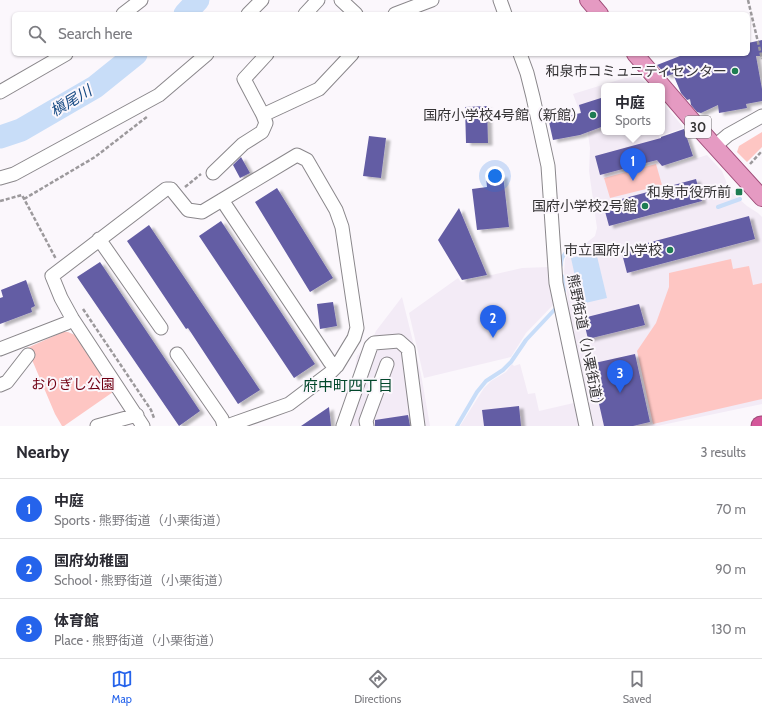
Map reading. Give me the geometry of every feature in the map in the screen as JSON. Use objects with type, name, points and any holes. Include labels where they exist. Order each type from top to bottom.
[{"type":"main road","points":[[588,0],[598,12]]},
{"type":"main road","name":"30","points":[[637,56],[660,83]]},
{"type":"main road","name":"30","points":[[665,88],[762,198]]},
{"type":"street","points":[[250,12],[262,0]]},
{"type":"street","points":[[307,12],[318,0]]},
{"type":"street","points":[[341,0],[354,12]]},
{"type":"street","points":[[400,12],[432,0]]},
{"type":"street","points":[[500,0],[504,12]]},
{"type":"street","points":[[0,92],[63,56]]},
{"type":"street","points":[[0,178],[14,174],[159,95],[205,56]]},
{"type":"street","points":[[221,170],[243,144],[262,132],[266,123],[244,79],[265,56]]},
{"type":"street","points":[[263,115],[319,89],[350,56]]},
{"type":"street","name":"熊野街道（小栗街道）","points":[[521,56],[528,73],[534,97],[548,166],[556,283],[586,426]]},
{"type":"street","points":[[715,146],[728,135],[762,116]]},
{"type":"street","points":[[98,426],[145,420],[72,318],[61,298],[52,276],[166,189],[171,189],[188,210],[202,212],[297,155],[307,160],[336,210],[342,227],[356,328],[354,338],[337,366],[289,404],[227,426]]},
{"type":"street","points":[[222,200],[330,362],[337,366]]},
{"type":"street","points":[[99,239],[159,319]]},
{"type":"street","points":[[0,349],[66,323],[72,318]]},
{"type":"street","points":[[344,426],[371,346],[374,343],[400,341],[408,349],[418,426]]},
{"type":"street","points":[[177,354],[194,370],[222,419],[224,426]]},
{"type":"street","points":[[0,385],[7,382],[28,355]]},
{"type":"street","points":[[367,426],[366,421],[387,364]]},
{"type":"path","points":[[748,0],[762,59]]},
{"type":"path","points":[[24,199],[95,156],[152,113]]},
{"type":"path","points":[[746,168],[762,152]]},
{"type":"path","points":[[176,195],[208,168],[221,170]]},
{"type":"path","points":[[0,201],[22,195],[61,269]]},
{"type":"path","points":[[81,306],[151,410],[145,420]]},
{"type":"shaded area","name":"市立国府小学校","points":[[638,74],[646,83],[609,83]]},
{"type":"shaded area","name":"市立国府小学校","points":[[601,85],[601,135],[662,135],[659,136],[669,167],[707,155],[722,171],[730,191],[762,217],[762,404],[657,426],[591,426],[566,306],[568,301],[564,272],[565,259],[570,252],[587,248],[586,243],[595,236],[597,228],[589,171],[590,148],[588,134],[573,94]]},
{"type":"shaded area","name":"市立国府小学校","points":[[665,106],[684,128],[665,134]]},
{"type":"shaded area","points":[[549,267],[555,303],[526,333],[511,357],[424,378],[409,313],[458,278],[461,282],[522,268]]},
{"type":"shaded area","points":[[402,297],[421,374],[430,426],[340,426],[352,386],[357,356],[373,338],[376,331]]},
{"type":"shaded area","points":[[512,364],[514,366],[520,364],[528,394],[535,393],[539,411],[578,402],[582,426],[460,426],[484,388],[491,381],[506,372]]},
{"type":"green space","points":[[762,132],[762,147],[747,162],[737,152],[739,146]]},
{"type":"green space","points":[[656,164],[662,185],[610,198],[604,178]]},
{"type":"green space","points":[[731,259],[733,269],[749,266],[753,285],[762,283],[762,399],[653,424],[637,351],[656,323],[669,287],[669,273]]},
{"type":"green space","name":"おりぎし公園","points":[[63,332],[68,332],[75,335],[113,392],[62,426],[55,414],[27,348]]},
{"type":"water","points":[[596,252],[607,298],[581,304],[571,258]]},
{"type":"building","points":[[762,40],[762,56],[756,56],[762,89],[762,101],[746,104],[747,108],[719,113],[718,105],[701,113],[697,112],[691,105],[690,99],[687,100],[681,93],[673,74],[667,76],[657,65],[680,56],[750,56],[750,43]]},
{"type":"building","points":[[601,98],[601,127],[580,135],[553,140],[547,113],[560,110],[562,117],[581,113],[579,105]]},
{"type":"building","points":[[487,106],[488,143],[466,143],[465,107]]},
{"type":"building","points":[[684,129],[693,156],[662,166],[657,160],[600,175],[595,156],[661,138]]},
{"type":"building","points":[[369,136],[386,138],[381,178],[363,176]]},
{"type":"building","points":[[241,157],[250,173],[240,178],[233,165]]},
{"type":"building","points":[[503,175],[509,227],[477,230],[472,189],[487,187],[486,177]]},
{"type":"building","name":"国府小学校2号館","points":[[696,179],[702,201],[609,226],[603,204]]},
{"type":"building","points":[[277,188],[333,278],[310,292],[255,202]]},
{"type":"building","points":[[459,208],[487,275],[462,280],[438,240]]},
{"type":"building","points":[[749,216],[755,239],[627,273],[621,250]]},
{"type":"building","points":[[221,221],[315,364],[294,378],[199,236]]},
{"type":"building","points":[[149,225],[260,390],[238,404],[188,328],[186,329],[127,241]]},
{"type":"building","points":[[100,262],[200,411],[179,426],[77,277]]},
{"type":"building","points":[[26,280],[35,306],[31,308],[32,312],[0,324],[0,298],[3,297],[1,290]]},
{"type":"building","points":[[333,302],[337,326],[320,329],[317,304]]},
{"type":"building","points":[[639,304],[645,325],[588,339],[583,318]]},
{"type":"building","points":[[635,354],[650,422],[633,426],[604,426],[590,364]]},
{"type":"building","points":[[519,406],[521,426],[484,426],[482,410]]},
{"type":"building","points":[[329,407],[331,426],[301,426]]},
{"type":"building","points":[[408,415],[410,426],[375,426],[375,420]]},
{"type":"waterway","name":"槇尾川","points":[[187,12],[198,0]]},
{"type":"waterway","name":"槇尾川","points":[[0,137],[21,130],[95,87],[134,56]]},
{"type":"waterway","points":[[718,207],[740,199]]},
{"type":"waterway","points":[[561,265],[563,256],[566,252],[574,248],[587,245]]},
{"type":"waterway","points":[[562,276],[564,291]]},
{"type":"waterway","points":[[457,426],[477,392],[486,381],[503,370],[511,362],[526,340],[557,307]]},
{"type":"place","name":"和泉市コミュニティセンター","points":[[735,71]]},
{"type":"place","name":"国府小学校4号館（新館）","points":[[593,115]]},
{"type":"place","name":"中庭","points":[[633,181]]},
{"type":"place","name":"和泉市役所前","points":[[739,192]]},
{"type":"place","name":"国府小学校2号館","points":[[645,206]]},
{"type":"place","name":"市立国府小学校","points":[[670,250]]},
{"type":"place","name":"国府幼稚園","points":[[493,338]]},
{"type":"place","name":"体育館","points":[[620,393]]},
{"type":"district","name":"府中町四丁目","points":[[348,386]]}]
